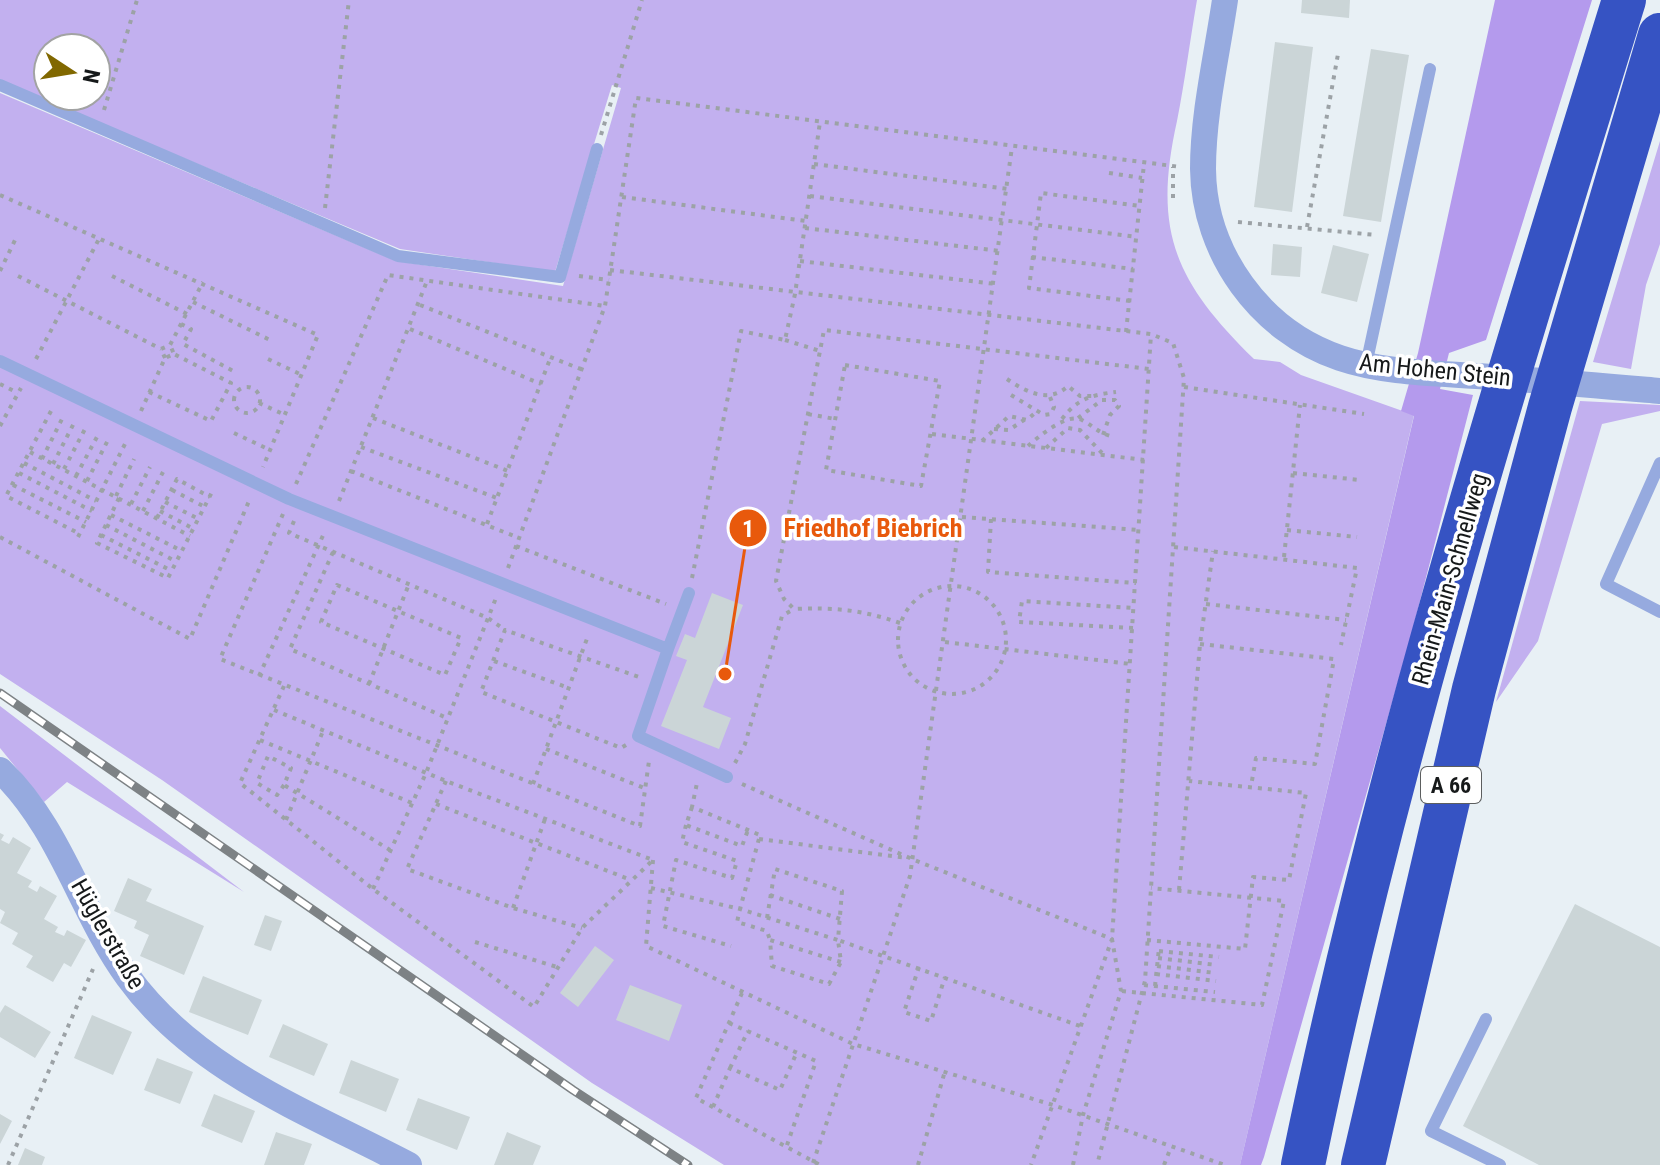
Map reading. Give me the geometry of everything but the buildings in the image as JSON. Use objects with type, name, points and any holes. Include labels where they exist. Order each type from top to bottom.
[{"type":"highway","name":"Rhein-Main-Schnellweg","points":[[1303,1165],[1333,1028],[1422,674],[1502,394],[1624,0]]},
{"type":"highway","name":"Rhein-Main-Schnellweg","points":[[1363,1165],[1474,689],[1550,407],[1660,35]]},
{"type":"street","name":"Am Hohen Stein","points":[[1225,0],[1203,169],[1211,224],[1234,274],[1269,316],[1314,347],[1366,365],[1660,391]]},
{"type":"street","name":"Hüglerstraße","points":[[0,770],[45,827],[128,977],[172,1028],[232,1073],[409,1165]]},
{"type":"lane","points":[[1366,365],[1430,69]]},
{"type":"lane","points":[[0,85],[398,256],[560,277],[597,149]]},
{"type":"lane","points":[[0,361],[295,502],[668,649]]},
{"type":"lane","points":[[1660,463],[1606,584],[1660,612]]},
{"type":"lane","points":[[689,593],[638,736],[727,777]]},
{"type":"lane","points":[[1486,1019],[1431,1131],[1500,1165]]},
{"type":"path","points":[[98,127],[137,0]]},
{"type":"path","points":[[323,224],[349,0]]},
{"type":"path","points":[[597,149],[642,0]]},
{"type":"path","points":[[1307,227],[1338,54]]},
{"type":"path","points":[[373,889],[426,773],[502,584],[605,306],[636,98],[1203,169]]},
{"type":"path","points":[[785,340],[795,294],[820,122]]},
{"type":"path","points":[[813,1163],[912,859],[996,284],[1012,147]]},
{"type":"path","points":[[814,164],[1008,189]]},
{"type":"path","points":[[1126,332],[1144,164]]},
{"type":"path","points":[[1173,167],[1173,198]]},
{"type":"path","points":[[1109,173],[1143,178]]},
{"type":"path","points":[[1130,301],[1029,288],[1031,257],[1041,193],[1140,206]]},
{"type":"path","points":[[0,195],[318,335],[190,639],[0,537]]},
{"type":"path","points":[[809,195],[1137,237]]},
{"type":"path","points":[[621,197],[1000,251]]},
{"type":"path","points":[[1211,224],[1307,227],[1393,237]]},
{"type":"path","points":[[0,426],[100,237]]},
{"type":"path","points":[[1,268],[16,238]]},
{"type":"path","points":[[1031,257],[1133,269]]},
{"type":"path","points":[[800,261],[996,284]]},
{"type":"path","points":[[610,270],[1151,334],[1173,343],[1181,360],[1184,387],[1144,985],[1097,1165]]},
{"type":"path","points":[[561,273],[609,280]]},
{"type":"path","points":[[605,306],[388,275],[295,502],[220,659],[640,826],[652,743]]},
{"type":"path","points":[[18,276],[161,349],[165,358]]},
{"type":"path","points":[[112,276],[187,314]]},
{"type":"path","points":[[259,676],[332,516],[420,305],[427,281]]},
{"type":"path","points":[[161,349],[170,345],[203,282]]},
{"type":"path","points":[[193,302],[270,340]]},
{"type":"path","points":[[420,305],[583,370]]},
{"type":"path","points":[[181,324],[191,329],[183,344],[235,372]]},
{"type":"path","points":[[410,329],[541,384]]},
{"type":"path","points":[[794,609],[784,599],[776,581],[824,330],[1149,369]]},
{"type":"path","points":[[689,593],[741,331],[820,351]]},
{"type":"path","points":[[1073,1165],[1083,1115],[1121,991],[1112,939],[1151,334]]},
{"type":"path","points":[[149,392],[211,421],[231,383],[174,354],[170,345]]},
{"type":"path","points":[[51,411],[6,496],[79,535],[165,358],[174,354]]},
{"type":"path","points":[[268,359],[302,375]]},
{"type":"path","points":[[487,524],[550,359]]},
{"type":"path","points":[[845,365],[940,381],[931,434],[921,486],[826,470],[845,365]]},
{"type":"path","points":[[1007,379],[1050,397],[1054,407],[1051,414],[1036,412],[1011,395]]},
{"type":"path","points":[[0,384],[18,393]]},
{"type":"path","points":[[1050,397],[1068,386],[1080,396],[1116,392]]},
{"type":"path","points":[[248,387],[259,394],[259,403],[255,409],[244,412],[235,404],[235,396],[240,389],[248,387]]},
{"type":"path","points":[[1184,387],[1364,414]]},
{"type":"path","points":[[1028,446],[1042,434],[1053,431],[1074,403],[1092,396]]},
{"type":"path","points":[[1060,421],[1078,418],[1102,400],[1115,400],[1119,406],[1110,415],[1103,435]]},
{"type":"path","points":[[259,403],[285,415]]},
{"type":"path","points":[[1284,557],[1300,405]]},
{"type":"path","points":[[982,441],[1009,416],[1031,419],[1036,412]]},
{"type":"path","points":[[808,414],[835,419]]},
{"type":"path","points":[[42,459],[63,417]]},
{"type":"path","points":[[373,418],[508,471]]},
{"type":"path","points":[[1078,418],[1103,435],[1115,437]]},
{"type":"path","points":[[993,429],[1009,430],[1024,420]]},
{"type":"path","points":[[53,464],[74,423]]},
{"type":"path","points":[[1046,448],[1068,428],[1080,430],[1104,455]]},
{"type":"path","points":[[64,469],[85,429]]},
{"type":"path","points":[[234,433],[270,450]]},
{"type":"path","points":[[931,434],[1144,460]]},
{"type":"path","points":[[76,476],[98,435]]},
{"type":"path","points":[[87,481],[108,440]]},
{"type":"path","points":[[361,447],[497,498]]},
{"type":"path","points":[[30,452],[190,536]]},
{"type":"path","points":[[134,459],[97,543],[168,578],[211,494],[177,479],[157,518]]},
{"type":"path","points":[[24,463],[96,501]]},
{"type":"path","points":[[131,504],[150,467]]},
{"type":"path","points":[[351,471],[519,538]]},
{"type":"path","points":[[143,511],[163,472]]},
{"type":"path","points":[[19,473],[92,511]]},
{"type":"path","points":[[1293,473],[1360,480]]},
{"type":"path","points":[[13,485],[86,522]]},
{"type":"path","points":[[172,490],[205,507]]},
{"type":"path","points":[[165,502],[199,519]]},
{"type":"path","points":[[295,502],[289,533],[488,618],[505,630],[656,682]]},
{"type":"path","points":[[160,511],[194,529]]},
{"type":"path","points":[[111,515],[182,551]]},
{"type":"path","points":[[962,517],[1140,530]]},
{"type":"path","points":[[991,519],[988,572],[1136,583]]},
{"type":"path","points":[[106,525],[177,562]]},
{"type":"path","points":[[1287,530],[1357,537]]},
{"type":"path","points":[[101,535],[172,571]]},
{"type":"path","points":[[516,546],[683,611]]},
{"type":"path","points":[[1174,547],[1284,557],[1357,568],[1341,645]]},
{"type":"path","points":[[1179,892],[1200,644],[1213,551]]},
{"type":"path","points":[[333,552],[290,649],[447,718]]},
{"type":"path","points":[[369,684],[409,584]]},
{"type":"path","points":[[337,585],[398,611],[461,638],[445,675],[321,622],[337,585]]},
{"type":"path","points":[[952,585],[983,595],[994,606],[1004,628],[1005,652],[987,682],[954,694],[936,692],[921,685],[904,665],[897,641],[900,623],[920,596],[952,585]]},
{"type":"path","points":[[1133,628],[1019,622],[1022,601],[1134,608]]},
{"type":"path","points":[[1206,604],[1347,620]]},
{"type":"path","points":[[900,623],[870,613],[834,607],[794,609],[782,616],[745,744],[727,777],[912,859],[1112,939]]},
{"type":"path","points":[[505,630],[481,692],[621,748],[638,736]]},
{"type":"path","points":[[945,642],[1005,652],[1131,664]]},
{"type":"path","points":[[1200,644],[1334,659],[1315,764],[1256,758],[1251,786]]},
{"type":"path","points":[[533,784],[580,656]]},
{"type":"path","points":[[494,661],[569,688]]},
{"type":"path","points":[[284,686],[240,783],[373,889],[534,1007],[582,928],[653,860]]},
{"type":"path","points":[[274,710],[446,781],[653,860]]},
{"type":"path","points":[[286,820],[323,731]]},
{"type":"path","points":[[260,740],[412,803]]},
{"type":"path","points":[[546,749],[644,788]]},
{"type":"path","points":[[268,756],[291,768],[284,785],[277,795],[257,783],[268,756]]},
{"type":"path","points":[[701,766],[682,842],[737,861],[732,878],[676,860],[663,926],[731,946]]},
{"type":"path","points":[[446,781],[407,869],[513,908],[582,928]]},
{"type":"path","points":[[1147,940],[1245,949],[1253,877],[1289,880],[1306,793],[1189,781]]},
{"type":"path","points":[[284,785],[390,850]]},
{"type":"path","points":[[436,804],[632,880]]},
{"type":"path","points":[[692,807],[760,835],[737,922],[767,931],[772,966],[829,984],[841,962],[838,940],[842,891],[775,869],[767,918]]},
{"type":"path","points":[[513,908],[545,819]]},
{"type":"path","points":[[686,825],[742,846],[748,830]]},
{"type":"path","points":[[759,839],[912,859]]},
{"type":"path","points":[[653,860],[646,946],[853,1044],[1053,1105],[1225,1165]]},
{"type":"path","points":[[651,888],[740,909],[883,954],[1081,1026]]},
{"type":"path","points":[[1121,991],[1262,1005],[1284,901],[1151,888]]},
{"type":"path","points":[[769,895],[840,919]]},
{"type":"path","points":[[1031,1165],[1112,939]]},
{"type":"path","points":[[8,1165],[106,940]]},
{"type":"path","points":[[770,940],[841,962]]},
{"type":"path","points":[[475,942],[557,967]]},
{"type":"path","points":[[1155,986],[1159,952]]},
{"type":"path","points":[[1159,952],[1219,957]]},
{"type":"path","points":[[1159,952],[1217,965]]},
{"type":"path","points":[[1157,966],[1216,973]]},
{"type":"path","points":[[919,967],[904,1012],[931,1021],[945,977]]},
{"type":"path","points":[[1156,974],[1216,981]]},
{"type":"path","points":[[1144,985],[1215,992]]},
{"type":"path","points":[[742,993],[696,1098],[820,1165]]},
{"type":"path","points":[[729,1023],[816,1061],[786,1148]]},
{"type":"path","points":[[713,1107],[748,1031]]},
{"type":"path","points":[[730,1068],[780,1090],[797,1052]]},
{"type":"path","points":[[918,1165],[945,1071]]},
{"type":"path","points":[[1164,1165],[1171,1147]]},
{"type":"shaded area","points":[[0,0],[1197,0],[1170,159],[1168,193],[1169,223],[1176,251],[1188,277],[1204,304],[1254,359],[1280,362],[1301,375],[1414,415],[1240,1165],[724,1165],[592,1083],[162,780],[0,674],[0,93],[32,107],[32,112],[45,112],[396,261],[563,286],[621,88],[612,85],[555,272],[400,249],[74,112],[112,112],[112,32],[32,32],[32,94],[0,81]]},
{"type":"shaded area","points":[[1495,0],[1592,0],[1486,340],[1449,353],[1440,389],[1473,395],[1412,632],[1264,1157],[1261,1165],[1240,1165],[1414,416],[1401,411],[1418,353]]},
{"type":"shaded area","points":[[1660,141],[1660,244],[1646,285],[1631,369],[1593,362]]},
{"type":"shaded area","points":[[1580,401],[1660,405],[1660,411],[1602,424],[1538,641],[1496,702]]},
{"type":"shaded area","points":[[0,706],[244,892],[67,782],[44,802],[0,748]]},
{"type":"railway","points":[[0,693],[573,1090],[688,1165]]},
{"type":"place","name":"Friedhof Biebrich","points":[[725,674]]}]
